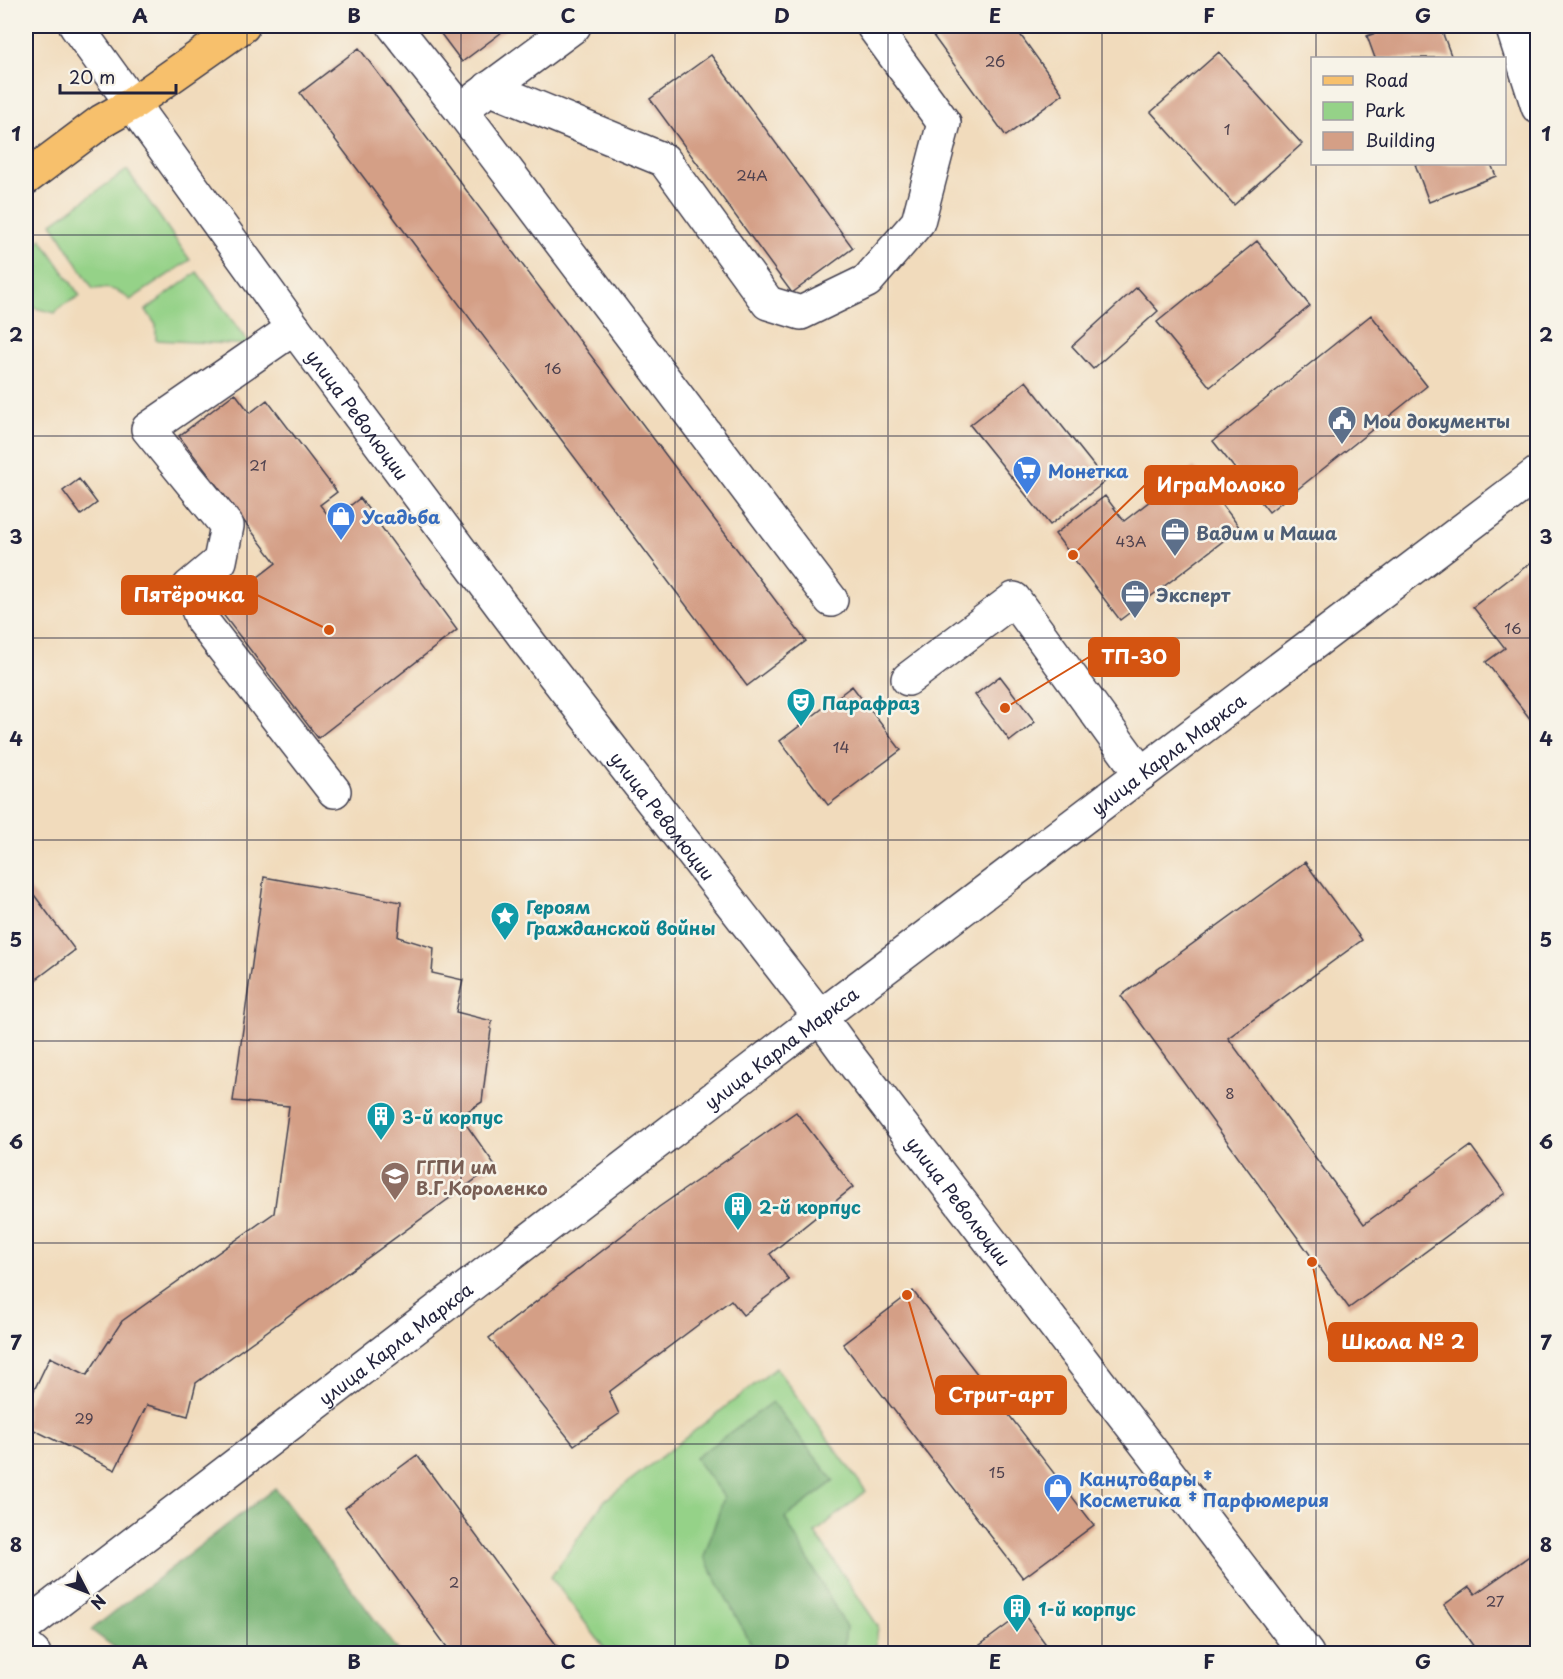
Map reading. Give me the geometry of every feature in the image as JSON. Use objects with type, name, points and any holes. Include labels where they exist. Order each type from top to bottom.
[{"type":"main road","points":[[26,178],[102,121],[132,104],[243,26]]},
{"type":"street","name":"улица Революции","points":[[76,26],[294,328],[530,644],[820,1017],[1308,1653]]},
{"type":"street","points":[[394,26],[461,110],[831,600]]},
{"type":"street","points":[[461,110],[574,26]]},
{"type":"street","points":[[489,88],[664,160],[768,303],[801,313],[867,281],[918,222],[944,123],[873,26]]},
{"type":"street","points":[[1512,26],[1538,107]]},
{"type":"street","points":[[294,328],[148,429],[227,526],[220,561],[189,587],[203,622],[334,791]]},
{"type":"street","name":"улица Карла Маркса","points":[[26,1626],[820,1017],[1538,473]]},
{"type":"street","points":[[908,679],[1014,599],[1141,774]]},
{"type":"street","points":[[26,1647],[34,1653]]},
{"type":"green space","points":[[127,170],[190,260],[130,300],[113,290],[93,289],[52,223]]},
{"type":"green space","points":[[41,239],[80,296],[63,305],[55,313],[26,306],[26,250]]},
{"type":"green space","points":[[197,272],[250,345],[156,340],[156,325],[146,310]]},
{"type":"green space","points":[[776,1368],[866,1491],[815,1533],[878,1626],[875,1653],[608,1653],[551,1577],[605,1500]]},
{"type":"green space","points":[[772,1402],[834,1481],[785,1518],[846,1627],[843,1653],[756,1653],[704,1557],[724,1497],[695,1458]]},
{"type":"green space","points":[[275,1488],[400,1653],[122,1653],[91,1630]]},
{"type":"building","points":[[435,26],[510,26],[462,62]]},
{"type":"building","points":[[926,26],[1014,26],[1063,94],[1006,136]]},
{"type":"building","points":[[1396,26],[1440,26],[1452,57],[1375,57],[1367,36]]},
{"type":"building","points":[[359,48],[806,641],[747,686],[300,93]]},
{"type":"building","points":[[1219,52],[1302,144],[1234,205],[1151,112]]},
{"type":"building","points":[[711,55],[853,248],[792,293],[650,99]]},
{"type":"building","points":[[1415,165],[1491,165],[1496,176],[1429,202]]},
{"type":"building","points":[[1257,241],[1310,306],[1210,387],[1157,322]]},
{"type":"building","points":[[1137,287],[1158,311],[1093,369],[1072,346]]},
{"type":"building","points":[[1371,315],[1427,386],[1269,512],[1213,441]]},
{"type":"building","points":[[1026,381],[1106,481],[1050,525],[970,425]]},
{"type":"building","points":[[235,393],[250,413],[267,400],[337,492],[320,505],[332,520],[360,498],[457,630],[318,738],[218,608],[276,563],[179,436]]},
{"type":"building","points":[[1194,467],[1240,528],[1120,620],[1055,534],[1105,496],[1124,521]]},
{"type":"building","points":[[79,479],[97,503],[81,515],[63,491]]},
{"type":"building","points":[[1538,557],[1538,729],[1486,662],[1505,648],[1473,607]]},
{"type":"building","points":[[1000,676],[1035,722],[1010,741],[975,695]]},
{"type":"building","points":[[852,686],[901,750],[828,805],[780,741]]},
{"type":"building","points":[[1305,862],[1362,940],[1228,1038],[1364,1224],[1471,1146],[1505,1193],[1349,1308],[1121,996]]},
{"type":"building","name":"3-й корпус","points":[[264,877],[401,902],[398,937],[434,948],[432,973],[463,980],[456,1012],[492,1021],[482,1102],[460,1116],[495,1165],[196,1383],[188,1416],[147,1405],[115,1470],[26,1426],[26,1407],[50,1357],[87,1375],[122,1321],[274,1213],[289,1106],[233,1101]]},
{"type":"building","points":[[26,884],[75,950],[26,987]]},
{"type":"building","points":[[796,1112],[853,1187],[770,1254],[789,1280],[743,1315],[731,1300],[609,1392],[619,1414],[574,1445],[489,1338],[659,1207]]},
{"type":"building","points":[[913,1291],[1094,1525],[1023,1578],[843,1344]]},
{"type":"building","points":[[417,1455],[563,1654],[452,1654],[345,1508]]},
{"type":"building","points":[[1538,1550],[1538,1654],[1479,1654],[1444,1605],[1469,1587],[1475,1594]]},
{"type":"building","name":"1-й корпус","points":[[1023,1613],[1053,1654],[968,1654]]},
{"type":"place","name":"Мои документы","points":[[1342,446]]},
{"type":"place","name":"Монетка","points":[[1027,496]]},
{"type":"place","name":"Усадьба","points":[[341,542]]},
{"type":"place","name":"ИграМолоко","points":[[1073,555]]},
{"type":"place","name":"Вадим и Маша","points":[[1175,558]]},
{"type":"place","name":"Эксперт","points":[[1135,620]]},
{"type":"place","name":"Пятёрочка","points":[[329,630]]},
{"type":"place","name":"ТП-30","points":[[1005,708]]},
{"type":"place","name":"Парафраз","points":[[801,728]]},
{"type":"place","name":"Героям Гражданской войны","points":[[505,942]]},
{"type":"place","name":"3-й корпус","points":[[381,1142]]},
{"type":"place","name":"ГГПИ им В.Г.Короленко","points":[[395,1202]]},
{"type":"place","name":"2-й корпус","points":[[738,1232]]},
{"type":"place","name":"Школа № 2","points":[[1312,1262]]},
{"type":"place","name":"Стрит-арт","points":[[907,1295]]},
{"type":"place","name":"Канцтовары ‡ Косметика ‡ Парфюмерия","points":[[1058,1514]]},
{"type":"place","name":"1-й корпус","points":[[1017,1634]]}]
